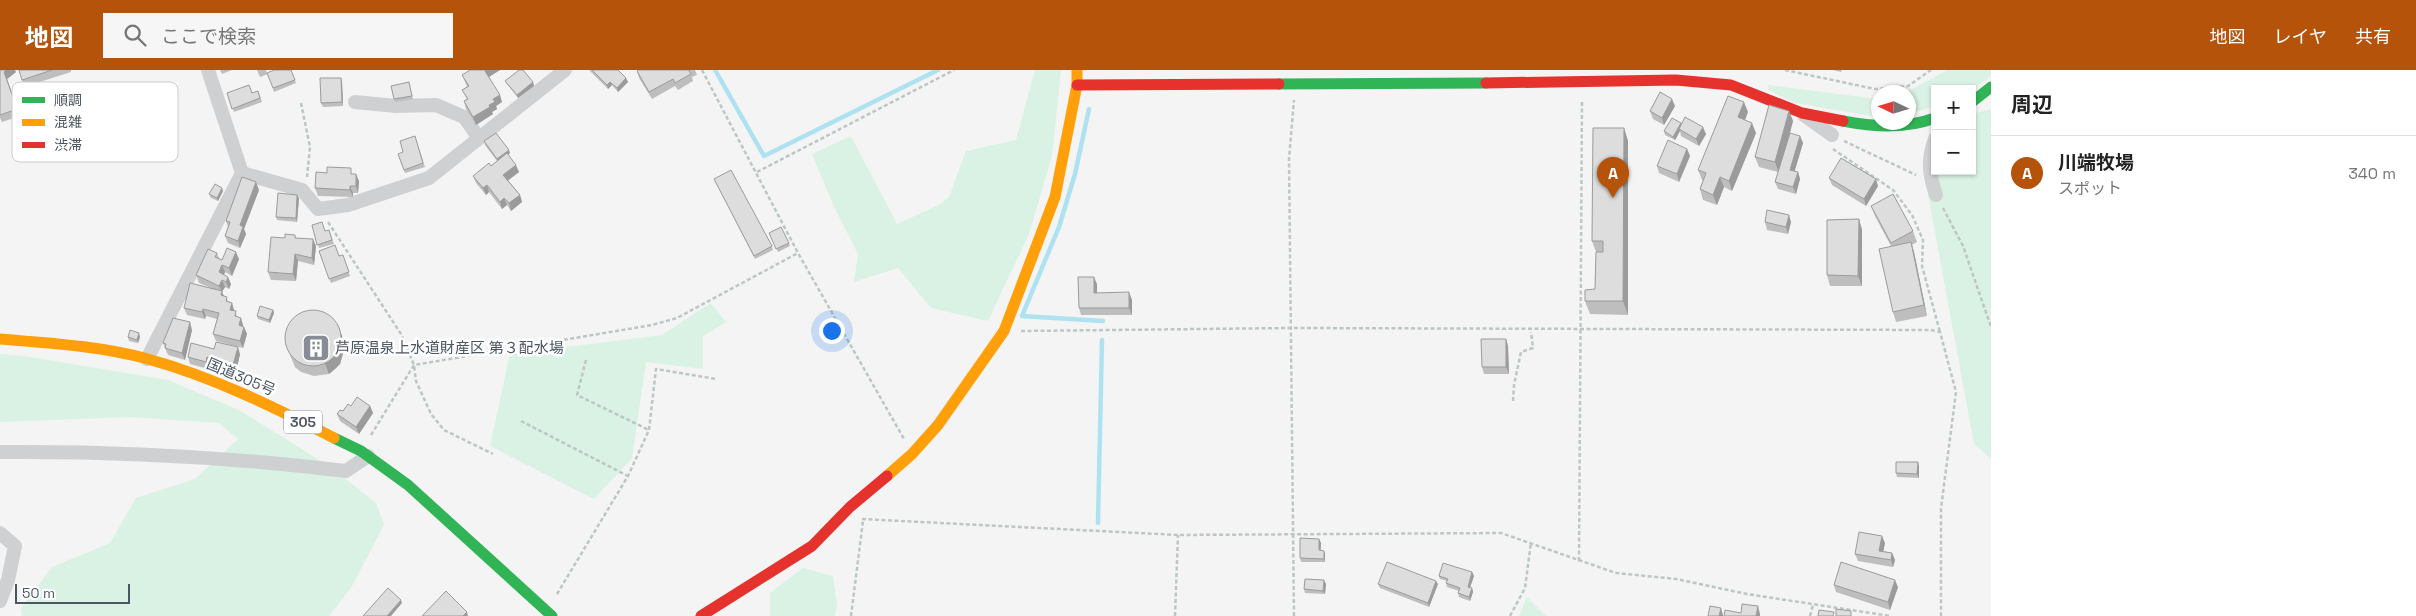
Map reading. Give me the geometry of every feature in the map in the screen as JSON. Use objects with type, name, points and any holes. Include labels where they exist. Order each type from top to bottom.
[{"type":"main road","points":[[701,616],[812,546],[850,507],[912,454],[938,425],[1004,331],[1054,197],[1077,85],[1077,70]]},
{"type":"main road","points":[[1077,85],[1582,83],[1676,80],[1731,85],[1802,113],[1889,127],[1921,123],[1931,119]]},
{"type":"main road","points":[[1976,99],[1991,87]]},
{"type":"main road","name":"国道305号","points":[[0,339],[66,344],[148,359],[209,379],[274,408],[365,454],[408,485],[552,616]]},
{"type":"street","points":[[148,359],[242,174],[208,70]]},
{"type":"street","points":[[242,174],[302,190],[318,209],[348,205],[429,178],[565,70]]},
{"type":"street","points":[[355,102],[396,106],[436,105],[464,117],[479,138]]},
{"type":"street","points":[[1802,113],[1829,133]]},
{"type":"street","points":[[1931,150],[1928,174],[1936,195]]},
{"type":"street","points":[[0,452],[83,452],[256,460],[346,471],[365,454]]},
{"type":"street","points":[[0,533],[15,546],[8,580],[0,601]]},
{"type":"path","points":[[702,70],[798,253],[912,454]]},
{"type":"path","points":[[757,172],[954,70]]},
{"type":"path","points":[[1786,70],[1875,89],[1908,86],[1932,70]]},
{"type":"path","points":[[1579,561],[1582,83]]},
{"type":"path","points":[[1294,616],[1289,159],[1296,85]]},
{"type":"path","points":[[301,103],[310,147],[308,174],[302,190]]},
{"type":"path","points":[[1917,176],[1829,133],[1826,143],[1844,158],[1893,190],[1912,216],[1923,240],[1922,266],[1956,392],[1941,508],[1941,616]]},
{"type":"path","points":[[1936,195],[1963,246],[1991,327]]},
{"type":"path","points":[[318,209],[401,334],[414,365],[416,381],[431,414],[444,430],[493,454]]},
{"type":"path","points":[[414,365],[652,325],[677,318],[798,253]]},
{"type":"path","points":[[1004,331],[1291,328],[1931,330],[1940,332]]},
{"type":"path","points":[[1513,401],[1514,385],[1521,352],[1533,348],[1531,332]]},
{"type":"path","points":[[586,360],[577,395],[649,430]]},
{"type":"path","points":[[365,454],[414,365]]},
{"type":"path","points":[[556,594],[628,476],[649,430],[656,369],[716,380]]},
{"type":"path","points":[[521,421],[628,476]]},
{"type":"path","points":[[850,507],[863,521],[1178,535],[1500,533],[1531,542],[1616,573],[1676,579],[1813,605],[1890,616]]},
{"type":"path","points":[[851,616],[863,521]]},
{"type":"path","points":[[1175,616],[1178,535]]},
{"type":"path","points":[[1510,616],[1525,588],[1531,542]]},
{"type":"path","points":[[1810,616],[1813,605]]},
{"type":"green space","points":[[1035,70],[1061,70],[1052,156],[1029,234],[988,321],[931,308],[898,268],[854,282],[858,254],[834,207],[812,154],[851,136],[897,224],[941,204],[949,197],[966,151],[1016,140]]},
{"type":"green space","points":[[1947,70],[1991,70],[1991,76],[1976,87],[1976,85],[1931,85],[1931,107],[1916,112],[1916,87]]},
{"type":"green space","points":[[1768,85],[1871,98],[1871,116],[1795,103],[1768,90]]},
{"type":"green space","points":[[1991,109],[1991,459],[1974,444],[1925,178],[1931,174],[1976,175],[1976,113]]},
{"type":"green space","points":[[711,303],[726,322],[703,336],[703,369],[646,362],[632,458],[594,499],[490,446],[510,354],[662,335]]},
{"type":"green space","points":[[0,354],[24,356],[168,380],[241,411],[332,468],[376,503],[384,525],[351,588],[329,616],[22,616],[21,608],[52,567],[110,543],[136,498],[195,479],[238,439],[219,423],[130,417],[0,422]]},
{"type":"green space","points":[[803,568],[833,576],[837,605],[835,616],[770,616],[770,593]]},
{"type":"green space","points":[[1527,597],[1546,616],[1519,616]]},
{"type":"building","points":[[0,70],[6,70],[4,72],[12,95],[12,111],[0,115]]},
{"type":"building","points":[[19,70],[52,70],[22,80]]},
{"type":"building","points":[[274,70],[291,70],[295,80],[273,88],[267,73]]},
{"type":"building","points":[[470,70],[486,70],[500,95],[493,99],[495,102],[489,105],[490,107],[473,117],[464,101],[468,99],[462,90],[469,86],[462,75]]},
{"type":"building","points":[[519,70],[523,70],[533,82],[517,95],[505,81]]},
{"type":"building","points":[[592,70],[618,70],[626,78],[617,88],[610,82],[607,85]]},
{"type":"building","points":[[638,70],[690,70],[691,74],[675,83],[673,79],[649,92]]},
{"type":"building","points":[[320,78],[341,78],[342,102],[321,103]]},
{"type":"building","points":[[409,82],[412,96],[394,99],[391,86]]},
{"type":"building","points":[[249,85],[252,93],[258,91],[260,98],[232,109],[227,93]]},
{"type":"building","points":[[1660,92],[1672,99],[1662,118],[1650,111]]},
{"type":"building","points":[[1728,96],[1744,102],[1738,117],[1752,123],[1729,181],[1720,177],[1713,195],[1700,189],[1706,173],[1698,170]]},
{"type":"building","points":[[1769,105],[1789,111],[1775,162],[1755,157]]},
{"type":"building","points":[[1685,117],[1703,127],[1696,139],[1679,129]]},
{"type":"building","points":[[1672,118],[1681,123],[1673,137],[1664,131]]},
{"type":"building","points":[[1593,128],[1624,128],[1623,301],[1585,301],[1585,290],[1595,289],[1596,252],[1603,252],[1603,241],[1592,241]]},
{"type":"building","points":[[496,133],[509,150],[497,159],[484,141]]},
{"type":"building","points":[[1790,133],[1800,136],[1790,170],[1798,172],[1793,187],[1775,182]]},
{"type":"building","points":[[415,136],[423,163],[404,170],[398,154],[403,152],[400,141]]},
{"type":"building","points":[[1668,140],[1687,149],[1677,174],[1657,166]]},
{"type":"building","points":[[507,153],[516,165],[503,175],[520,195],[509,203],[504,198],[500,202],[487,185],[483,188],[473,176],[489,163],[491,166]]},
{"type":"building","points":[[1841,158],[1876,179],[1864,199],[1829,178]]},
{"type":"building","points":[[327,167],[351,168],[351,174],[356,174],[356,186],[350,186],[350,190],[315,188],[316,172],[327,173]]},
{"type":"building","points":[[731,170],[772,246],[754,256],[714,179]]},
{"type":"building","points":[[242,177],[256,182],[240,225],[243,227],[238,241],[225,236],[230,222],[226,221]]},
{"type":"building","points":[[215,184],[222,188],[217,198],[209,194]]},
{"type":"building","points":[[278,193],[297,195],[296,218],[276,217]]},
{"type":"building","points":[[1893,194],[1913,231],[1891,243],[1871,206]]},
{"type":"building","points":[[1767,210],[1789,215],[1786,227],[1765,222]]},
{"type":"building","points":[[1859,219],[1858,276],[1827,275],[1827,220]]},
{"type":"building","points":[[322,222],[325,231],[329,230],[332,240],[317,245],[312,225]]},
{"type":"building","points":[[781,227],[789,243],[776,249],[769,233]]},
{"type":"building","points":[[285,234],[295,235],[295,238],[313,239],[312,258],[295,254],[293,274],[268,272],[271,237],[285,238]]},
{"type":"building","points":[[1911,242],[1924,305],[1893,312],[1879,249]]},
{"type":"building","points":[[335,245],[339,256],[343,255],[349,272],[329,279],[319,251]]},
{"type":"building","points":[[227,248],[236,252],[229,268],[222,265],[219,272],[228,277],[226,282],[222,280],[219,286],[196,275],[208,249],[217,253],[215,257],[222,260]]},
{"type":"building","points":[[1078,277],[1094,277],[1094,293],[1129,292],[1129,308],[1079,308]]},
{"type":"building","points":[[190,283],[222,291],[221,295],[227,297],[226,301],[232,303],[230,310],[236,311],[235,316],[241,318],[239,325],[244,327],[240,341],[213,334],[219,313],[203,309],[202,312],[184,308]]},
{"type":"building","points":[[260,306],[273,310],[269,320],[257,316]]},
{"type":"building","name":"芦原温泉上水道財産区 第３配水場","points":[[313,310],[324,312],[333,318],[339,327],[341,338],[339,349],[333,358],[324,364],[313,366],[302,364],[293,358],[287,349],[285,338],[287,327],[293,318],[302,312]]},
{"type":"building","points":[[173,318],[190,322],[182,353],[165,348],[166,344],[163,343]]},
{"type":"building","points":[[130,330],[139,333],[137,340],[128,337]]},
{"type":"building","points":[[1481,339],[1506,339],[1506,367],[1482,367]]},
{"type":"building","points":[[216,342],[238,347],[232,369],[212,364],[214,359],[207,357],[206,362],[188,357],[191,343],[214,349]]},
{"type":"building","points":[[357,397],[370,406],[356,427],[337,414],[340,410],[343,411],[348,404],[351,406]]},
{"type":"building","points":[[1896,462],[1918,462],[1917,474],[1896,473]]},
{"type":"building","points":[[1859,532],[1882,536],[1879,551],[1892,553],[1891,560],[1855,554]]},
{"type":"building","points":[[1300,538],[1319,539],[1319,550],[1324,551],[1324,559],[1300,558]]},
{"type":"building","points":[[1387,562],[1436,581],[1428,603],[1378,584]]},
{"type":"building","points":[[1841,562],[1895,580],[1888,602],[1834,585]]},
{"type":"building","points":[[1443,563],[1472,572],[1468,587],[1472,588],[1469,597],[1458,593],[1460,588],[1446,583],[1448,579],[1439,576]]},
{"type":"building","points":[[1305,579],[1324,580],[1323,591],[1304,589]]},
{"type":"building","points":[[388,588],[401,600],[387,616],[363,616]]},
{"type":"building","points":[[446,591],[467,612],[463,616],[422,616]]},
{"type":"building","points":[[1742,604],[1758,606],[1756,616],[1724,616],[1725,610],[1741,613]]},
{"type":"building","points":[[1710,606],[1721,608],[1719,616],[1708,616]]},
{"type":"building","points":[[1836,609],[1851,611],[1851,616],[1836,616]]},
{"type":"building","points":[[1819,610],[1834,612],[1833,616],[1818,616]]},
{"type":"waterway","points":[[715,70],[764,156],[938,70]]},
{"type":"waterway","points":[[1089,109],[1075,174],[1059,227],[1022,316],[1103,321]]},
{"type":"waterway","points":[[1098,523],[1102,340]]},
{"type":"traffic: fast","points":[[1279,84],[1486,83]]},
{"type":"traffic: fast","points":[[1976,99],[1991,87]]},
{"type":"traffic: fast","points":[[1843,121],[1889,126],[1912,124],[1931,119]]},
{"type":"traffic: fast","points":[[334,438],[361,451],[408,485],[552,616]]},
{"type":"traffic: slow","points":[[887,476],[912,454],[938,425],[1004,331],[1055,197],[1077,85],[1077,70]]},
{"type":"traffic: slow","points":[[0,339],[93,348],[172,366],[266,404],[334,438]]},
{"type":"traffic: jam","points":[[1486,83],[1676,80],[1731,85],[1802,113],[1843,121]]},
{"type":"traffic: jam","points":[[1077,85],[1279,84]]},
{"type":"traffic: jam","points":[[701,616],[812,546],[850,507],[887,476]]},
{"type":"place","name":"川端牧場","points":[[1613,198]]},
{"type":"place","name":"芦原温泉上水道財産区 第３配水場","points":[[316,348]]}]
